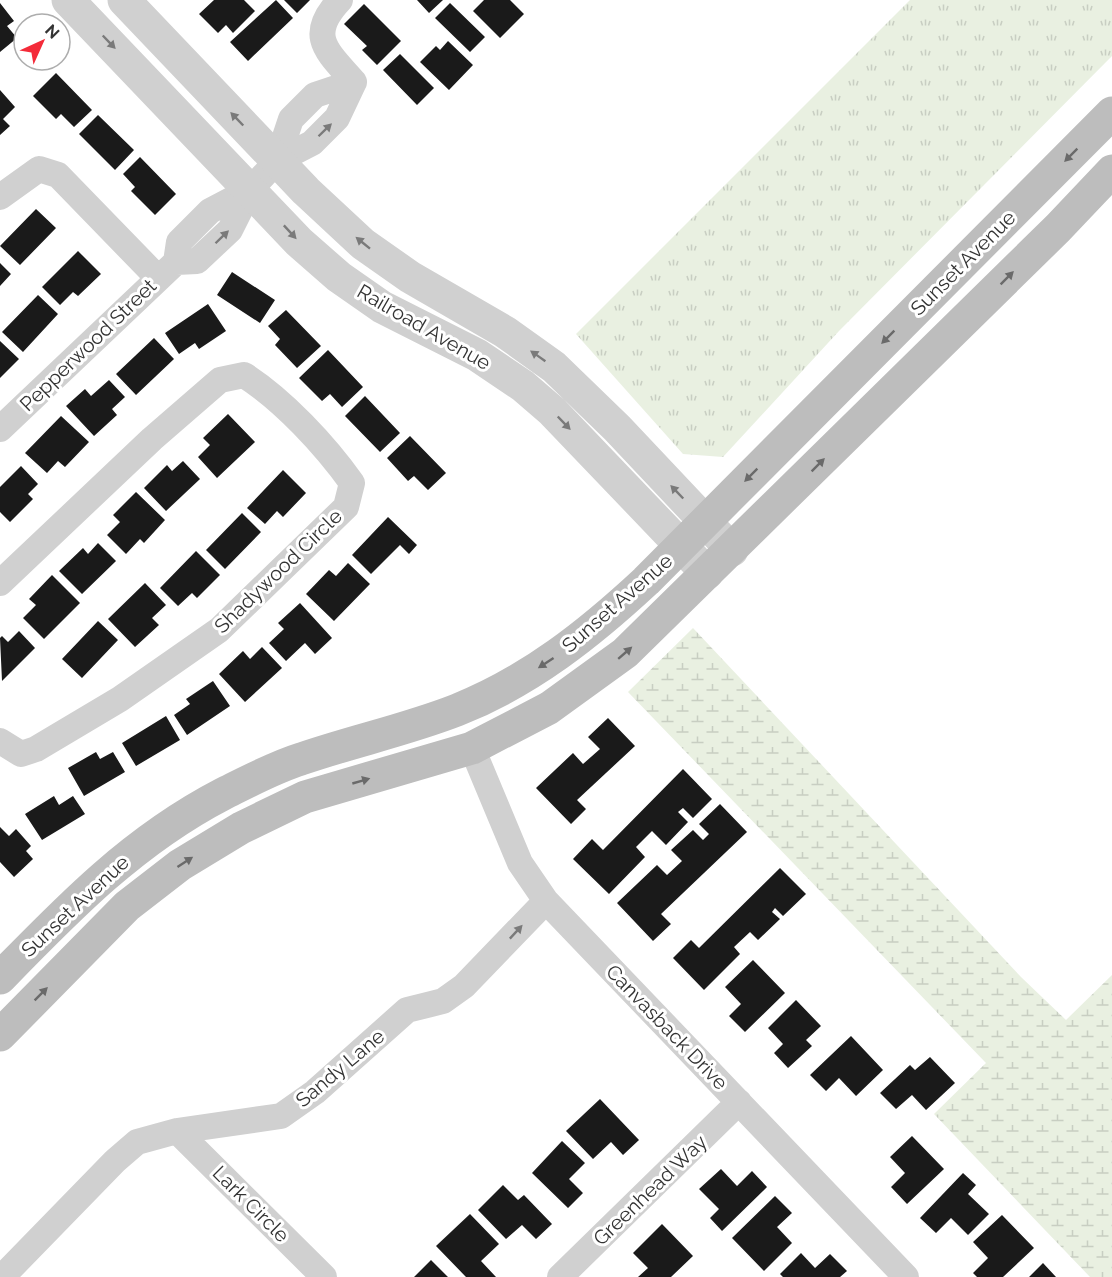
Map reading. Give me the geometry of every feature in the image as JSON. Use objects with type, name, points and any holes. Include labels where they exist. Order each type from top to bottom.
[{"type":"main road","name":"Sunset Avenue","points":[[0,978],[104,874],[160,831],[222,795],[299,759],[415,725],[459,709],[529,674],[602,622],[681,546],[1112,113]]},
{"type":"main road","name":"Sunset Avenue","points":[[0,1035],[128,906],[180,865],[231,834],[305,797],[472,748],[549,708],[590,681],[625,653],[732,550],[1058,228],[1112,171]]},
{"type":"street","name":"Railroad Avenue","points":[[68,0],[299,242],[339,278],[382,307],[477,355],[523,386],[552,411],[708,573]]},
{"type":"street","name":"Railroad Avenue","points":[[124,0],[277,161],[363,244],[410,277],[505,332],[554,367],[609,420],[732,550]]},
{"type":"street","name":"Pepperwood Street","points":[[0,429],[167,270],[179,242],[210,211],[250,190],[277,161],[312,143],[337,118],[354,82],[324,48],[321,37],[322,26],[340,0]]},
{"type":"street","points":[[0,196],[39,169],[58,175],[167,270]]},
{"type":"street","name":"Shadywood Circle","points":[[0,583],[152,439],[220,380],[244,375],[263,387],[335,460],[352,483],[346,507],[219,630],[120,699],[36,749],[21,754],[0,741]]},
{"type":"street","name":"Canvasback Drive","points":[[472,748],[519,863],[546,900],[906,1277]]},
{"type":"street","name":"Sandy Lane","points":[[2,1277],[137,1142],[177,1131],[281,1116],[315,1092],[407,1010],[443,1001],[464,986],[546,900]]},
{"type":"street","name":"Greenhead Way","points":[[567,1275],[739,1102]]},
{"type":"street","name":"Lark Circle","points":[[177,1131],[324,1277]]},
{"type":"green space","points":[[910,0],[1112,0],[1112,56],[839,331],[723,457],[683,454],[576,334]]},
{"type":"green space","points":[[693,628],[1021,977],[1066,1020],[1112,975],[1112,1277],[1090,1277],[934,1114],[986,1063],[628,692]]},
{"type":"building","points":[[214,0],[244,0],[255,11],[233,33],[226,25],[218,33],[199,14]]},
{"type":"building","points":[[276,0],[293,18],[248,61],[230,42]]},
{"type":"building","points":[[284,0],[310,0],[297,13]]},
{"type":"building","points":[[417,0],[443,0],[429,13]]},
{"type":"building","points":[[484,0],[510,0],[524,14],[500,38],[473,11]]},
{"type":"building","points":[[0,3],[12,18],[12,22],[7,26],[12,32],[12,42],[0,52]]},
{"type":"building","points":[[450,3],[485,37],[470,52],[435,18]]},
{"type":"building","points":[[364,4],[401,41],[377,65],[362,50],[367,46],[344,24]]},
{"type":"building","points":[[448,41],[473,65],[449,90],[420,62],[436,46],[440,50]]},
{"type":"building","points":[[400,54],[434,88],[417,105],[383,70]]},
{"type":"building","points":[[56,73],[92,110],[74,127],[61,114],[56,119],[33,96]]},
{"type":"building","points":[[0,90],[15,107],[3,119],[10,126],[0,135]]},
{"type":"building","points":[[98,115],[134,150],[115,170],[79,134]]},
{"type":"building","points":[[140,157],[176,194],[155,215],[131,191],[135,187],[123,174]]},
{"type":"building","points":[[36,209],[56,228],[20,265],[0,246]]},
{"type":"building","points":[[78,251],[101,274],[78,296],[73,292],[60,305],[42,287]]},
{"type":"building","points":[[0,263],[11,274],[0,286]]},
{"type":"building","points":[[232,272],[275,300],[260,323],[217,295]]},
{"type":"building","points":[[38,295],[58,314],[23,352],[2,332]]},
{"type":"building","points":[[208,304],[226,331],[199,349],[195,343],[179,354],[165,333]]},
{"type":"building","points":[[286,310],[321,346],[297,368],[275,345],[280,339],[268,326]]},
{"type":"building","points":[[154,338],[174,359],[136,395],[116,374]]},
{"type":"building","points":[[0,341],[19,359],[0,378]]},
{"type":"building","points":[[328,350],[363,387],[342,407],[330,394],[322,401],[299,378]]},
{"type":"building","points":[[109,380],[125,397],[112,409],[117,415],[94,436],[66,406],[85,389],[91,396]]},
{"type":"building","points":[[365,396],[400,433],[380,452],[345,416]]},
{"type":"building","points":[[228,414],[255,442],[217,478],[198,457],[210,445],[203,438]]},
{"type":"building","points":[[61,416],[89,442],[65,467],[58,461],[47,473],[25,453]]},
{"type":"building","points":[[410,436],[446,473],[428,490],[414,476],[408,481],[387,458]]},
{"type":"building","points":[[183,461],[200,479],[166,511],[144,488],[167,465],[172,471]]},
{"type":"building","points":[[21,466],[38,484],[28,494],[33,499],[10,522],[0,512],[0,487]]},
{"type":"building","points":[[283,470],[306,493],[283,517],[277,511],[265,524],[247,508]]},
{"type":"building","points":[[136,492],[165,520],[144,543],[140,539],[126,554],[107,535],[120,522],[113,515]]},
{"type":"building","points":[[242,513],[261,532],[225,569],[206,550]]},
{"type":"building","points":[[388,517],[417,545],[409,554],[400,545],[371,574],[352,555]]},
{"type":"building","points":[[98,543],[116,561],[82,594],[59,571],[83,548],[88,554]]},
{"type":"building","points":[[196,551],[220,575],[197,598],[192,593],[178,606],[160,588]]},
{"type":"building","points":[[348,563],[370,584],[334,621],[306,594],[329,570],[336,576]]},
{"type":"building","points":[[52,575],[80,603],[44,639],[23,618],[36,605],[29,599]]},
{"type":"building","points":[[145,583],[166,605],[152,618],[159,625],[135,647],[108,619]]},
{"type":"building","points":[[300,603],[332,638],[315,654],[305,643],[286,661],[269,643],[284,629],[278,623]]},
{"type":"building","points":[[98,621],[118,640],[82,678],[62,659]]},
{"type":"building","points":[[19,631],[35,648],[2,681],[0,638],[2,636],[8,642]]},
{"type":"building","points":[[262,647],[282,668],[245,702],[219,674],[243,651],[250,659]]},
{"type":"building","points":[[213,681],[230,706],[187,735],[174,715],[190,704],[186,699]]},
{"type":"building","points":[[166,716],[180,740],[136,766],[122,743]]},
{"type":"building","points":[[608,718],[635,746],[577,800],[586,809],[571,824],[536,788],[573,753],[583,764],[600,749],[588,737]]},
{"type":"building","points":[[96,752],[100,759],[113,752],[125,772],[84,796],[68,768]]},
{"type":"building","points":[[683,769],[712,799],[693,818],[683,808],[678,812],[688,822],[666,845],[652,831],[636,847],[645,857],[609,894],[573,859],[592,839],[603,850]]},
{"type":"building","points":[[54,796],[59,805],[73,796],[85,814],[42,840],[25,814]]},
{"type":"building","points":[[720,804],[747,832],[661,914],[671,924],[653,941],[617,903],[657,865],[667,875],[682,861],[671,850],[693,830],[703,840],[709,834],[699,824]]},
{"type":"building","points":[[0,827],[9,836],[16,829],[31,846],[26,851],[33,859],[14,877],[0,862]]},
{"type":"building","points":[[780,868],[806,894],[783,916],[775,908],[772,912],[780,919],[758,940],[750,932],[734,947],[740,954],[704,990],[673,958],[691,940],[699,948]]},
{"type":"building","points":[[753,960],[785,993],[745,1032],[729,1016],[741,1004],[725,987]]},
{"type":"building","points":[[796,1000],[821,1026],[806,1040],[812,1046],[788,1068],[774,1053],[783,1044],[768,1028]]},
{"type":"building","points":[[851,1036],[883,1070],[856,1096],[839,1078],[826,1091],[810,1075]]},
{"type":"building","points":[[930,1057],[955,1083],[926,1110],[912,1095],[896,1109],[880,1093],[910,1065],[915,1070]]},
{"type":"building","points":[[600,1099],[639,1140],[623,1155],[611,1142],[593,1159],[566,1131]]},
{"type":"building","points":[[912,1136],[944,1169],[907,1204],[891,1187],[905,1173],[890,1157]]},
{"type":"building","points":[[562,1141],[585,1163],[569,1179],[583,1193],[568,1208],[532,1173]]},
{"type":"building","points":[[721,1169],[737,1186],[752,1171],[767,1187],[722,1231],[710,1218],[719,1209],[699,1189]]},
{"type":"building","points":[[963,1173],[976,1185],[968,1194],[989,1214],[968,1235],[951,1218],[936,1233],[920,1218]]},
{"type":"building","points":[[503,1185],[518,1200],[524,1195],[552,1224],[536,1239],[522,1225],[506,1239],[478,1210]]},
{"type":"building","points":[[775,1196],[792,1213],[777,1227],[792,1243],[764,1271],[732,1238]]},
{"type":"building","points":[[470,1214],[499,1244],[481,1261],[496,1277],[466,1277],[436,1246]]},
{"type":"building","points":[[1002,1215],[1034,1248],[1003,1277],[977,1277],[973,1273],[988,1258],[973,1242]]},
{"type":"building","points":[[662,1224],[693,1256],[671,1277],[638,1277],[648,1268],[633,1253]]},
{"type":"building","points":[[801,1253],[815,1268],[830,1254],[847,1271],[840,1277],[783,1277],[780,1274]]},
{"type":"building","points":[[431,1260],[448,1277],[414,1277]]},
{"type":"building","points":[[1043,1263],[1056,1277],[1029,1277]]}]
